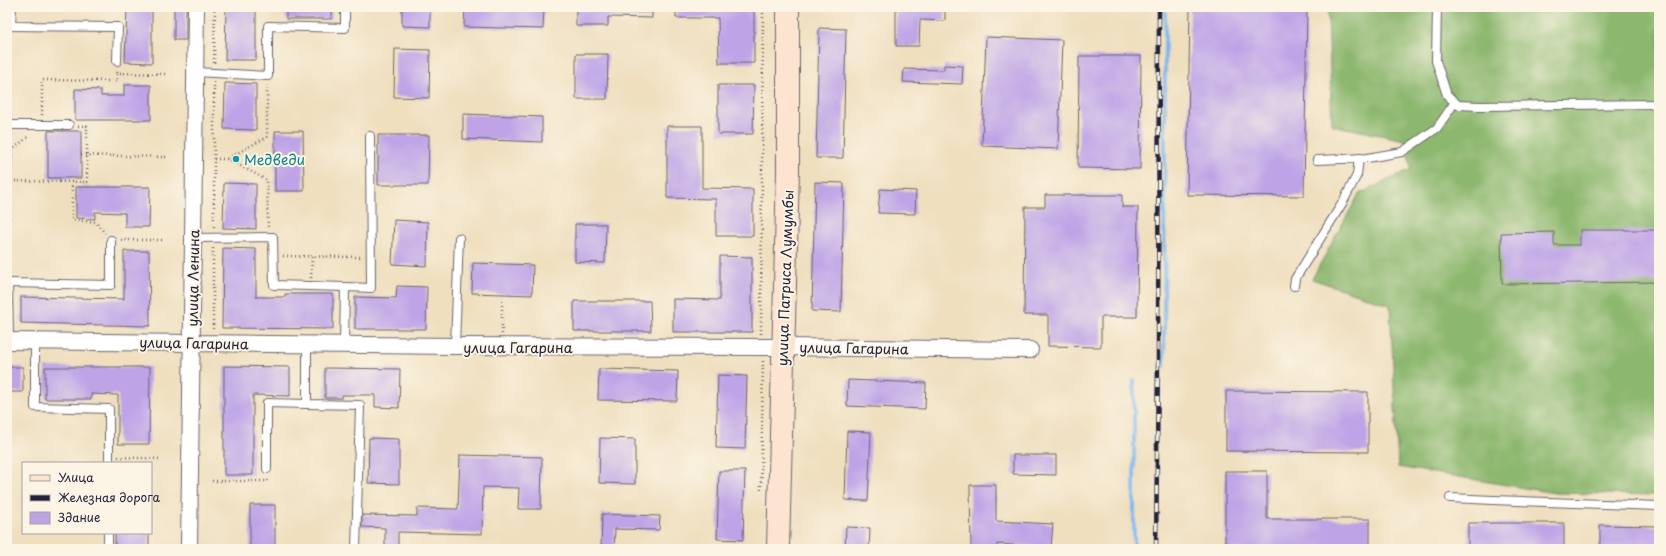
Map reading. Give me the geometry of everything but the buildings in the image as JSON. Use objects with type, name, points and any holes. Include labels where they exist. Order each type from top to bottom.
[{"type":"street","name":"улица Ленина","points":[[189,549],[196,7]]},
{"type":"street","name":"улица Патриса Лумумбы","points":[[778,549],[773,347],[788,171],[788,7]]},
{"type":"street","name":"улица Гагарина","points":[[8,341],[503,347],[773,347],[1030,350]]},
{"type":"lane","points":[[12,7],[9,26],[118,28],[117,61]]},
{"type":"lane","points":[[195,72],[268,76],[268,26],[345,28],[345,7]]},
{"type":"lane","points":[[1437,7],[1436,61],[1447,95],[1458,105],[1659,104]]},
{"type":"lane","points":[[1317,160],[1367,158],[1402,152],[1437,128],[1455,102]]},
{"type":"lane","points":[[7,125],[69,125]]},
{"type":"lane","points":[[193,238],[273,238],[274,285],[371,288],[370,136]]},
{"type":"lane","points":[[1294,286],[1295,280],[1343,202],[1357,175],[1359,158]]},
{"type":"lane","points":[[455,346],[459,238]]},
{"type":"lane","points":[[8,341],[7,283],[111,284],[111,240]]},
{"type":"lane","points":[[344,345],[345,287]]},
{"type":"lane","points":[[35,341],[35,407],[109,409],[109,460]]},
{"type":"lane","points":[[306,404],[307,344]]},
{"type":"lane","points":[[267,469],[267,403],[360,405],[356,549]]},
{"type":"lane","points":[[1450,498],[1659,506]]},
{"type":"lane","points":[[108,534],[108,549]]},
{"type":"path","points":[[213,343],[215,7]]},
{"type":"path","points":[[761,494],[773,347],[763,7]]},
{"type":"path","points":[[7,283],[12,150],[42,125],[42,80],[117,81],[117,61]]},
{"type":"path","points":[[117,73],[167,74]]},
{"type":"path","points":[[227,159],[267,137],[268,76]]},
{"type":"path","points":[[7,181],[87,182],[87,126],[69,125]]},
{"type":"path","points":[[81,155],[166,157]]},
{"type":"path","points":[[214,159],[227,159],[267,180],[268,238]]},
{"type":"path","points":[[72,182],[72,220],[96,222],[111,240],[165,240]]},
{"type":"path","points":[[273,256],[371,257]]},
{"type":"path","points":[[311,286],[312,256]]},
{"type":"path","points":[[502,298],[503,347]]},
{"type":"path","points":[[109,460],[161,459]]},
{"type":"path","points":[[212,481],[268,481],[267,469]]},
{"type":"green space","points":[[1326,7],[1659,7],[1659,495],[1555,493],[1398,467],[1390,305],[1312,279],[1359,194],[1411,169],[1405,140],[1332,125],[1328,13]]},
{"type":"waterway","points":[[1164,366],[1165,7]]},
{"type":"waterway","points":[[1134,380],[1134,549]]},
{"type":"railway","points":[[1156,549],[1159,7]]},
{"type":"place","name":"Медведи","points":[[236,159]]}]
